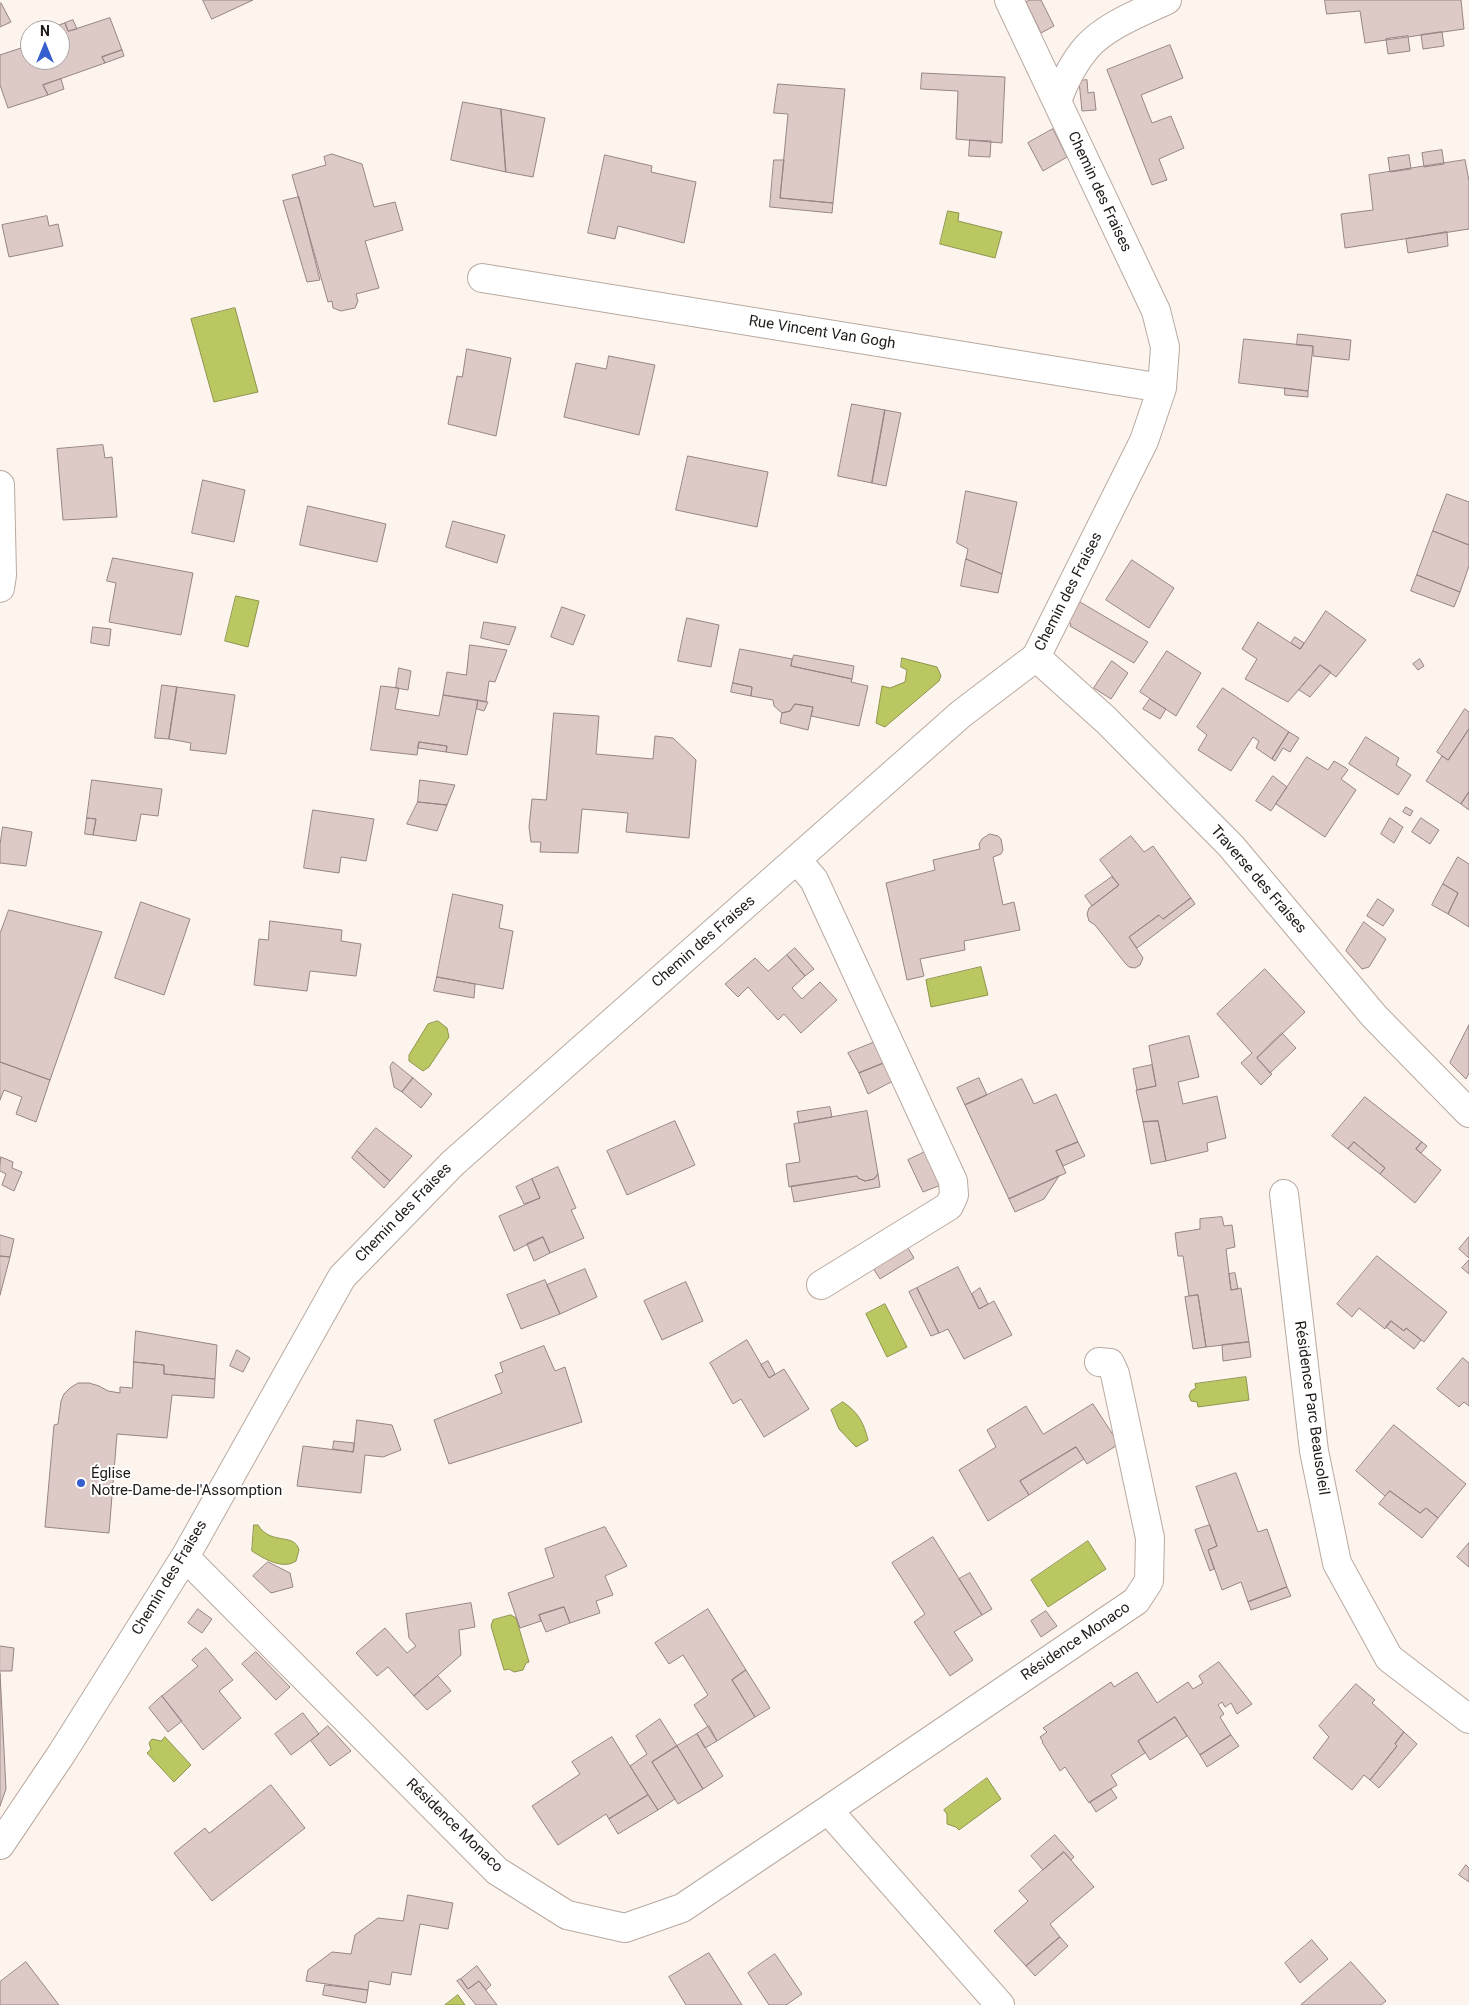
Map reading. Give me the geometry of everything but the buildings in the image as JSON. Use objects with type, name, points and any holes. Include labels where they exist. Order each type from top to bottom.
[{"type":"street","name":"Chemin des Fraises","points":[[0,1845],[62,1753],[185,1557],[342,1278],[453,1163],[961,714],[1036,657],[1144,441],[1162,388],[1165,347],[1156,311],[1009,0]]},
{"type":"street","points":[[1057,101],[1067,75],[1087,47],[1103,33],[1166,0]]},
{"type":"street","name":"Rue Vincent Van Gogh","points":[[482,278],[1162,388]]},
{"type":"street","points":[[0,485],[2,575],[0,588]]},
{"type":"street","name":"Traverse des Fraises","points":[[1036,657],[1106,720],[1231,846],[1374,1016],[1469,1113]]},
{"type":"street","points":[[797,860],[814,880],[953,1181],[954,1195],[949,1206],[821,1285]]},
{"type":"street","name":"Résidence Parc Beausoleil","points":[[1284,1194],[1314,1451],[1337,1563],[1389,1658],[1469,1719]]},
{"type":"street","name":"Résidence Monaco","points":[[185,1557],[497,1871],[568,1915],[625,1928],[682,1908],[1136,1601],[1149,1581],[1150,1538],[1115,1374],[1110,1363],[1099,1362]]},
{"type":"street","points":[[828,1810],[1000,2005]]},
{"type":"shaded area","points":[[948,211],[959,213],[958,221],[1002,232],[995,258],[940,244]]},
{"type":"shaded area","points":[[235,308],[258,392],[214,402],[191,319]]},
{"type":"shaded area","points":[[236,596],[259,601],[248,647],[225,641]]},
{"type":"shaded area","points":[[902,658],[937,667],[941,676],[939,681],[885,727],[876,723],[882,686],[890,688],[905,682],[907,670],[901,667]]},
{"type":"shaded area","points":[[981,967],[988,995],[931,1007],[926,980]]},
{"type":"shaded area","points":[[438,1021],[447,1028],[449,1037],[429,1067],[423,1071],[409,1061],[409,1055],[428,1024]]},
{"type":"shaded area","points":[[885,1304],[907,1347],[887,1357],[866,1314]]},
{"type":"shaded area","points":[[1246,1377],[1249,1400],[1198,1407],[1197,1402],[1191,1401],[1189,1396],[1191,1391],[1196,1388],[1195,1384]]},
{"type":"shaded area","points":[[843,1402],[856,1414],[862,1423],[868,1440],[856,1447],[839,1429],[831,1410]]},
{"type":"shaded area","points":[[254,1525],[258,1525],[269,1535],[292,1541],[299,1550],[296,1561],[280,1564],[252,1551]]},
{"type":"shaded area","points":[[1088,1541],[1106,1569],[1048,1607],[1031,1580]]},
{"type":"shaded area","points":[[511,1615],[516,1618],[529,1662],[526,1663],[523,1670],[514,1672],[509,1669],[504,1670],[491,1626],[493,1620]]},
{"type":"shaded area","points":[[165,1737],[191,1765],[174,1782],[147,1753],[151,1749],[149,1743],[152,1739],[161,1741]]},
{"type":"shaded area","points":[[987,1778],[1001,1799],[959,1830],[947,1824],[947,1814],[944,1810]]},
{"type":"shaded area","points":[[458,1995],[465,2005],[445,2005]]},
{"type":"place","name":"Église Notre-Dame-de-l'Assomption","points":[[81,1483]]}]
